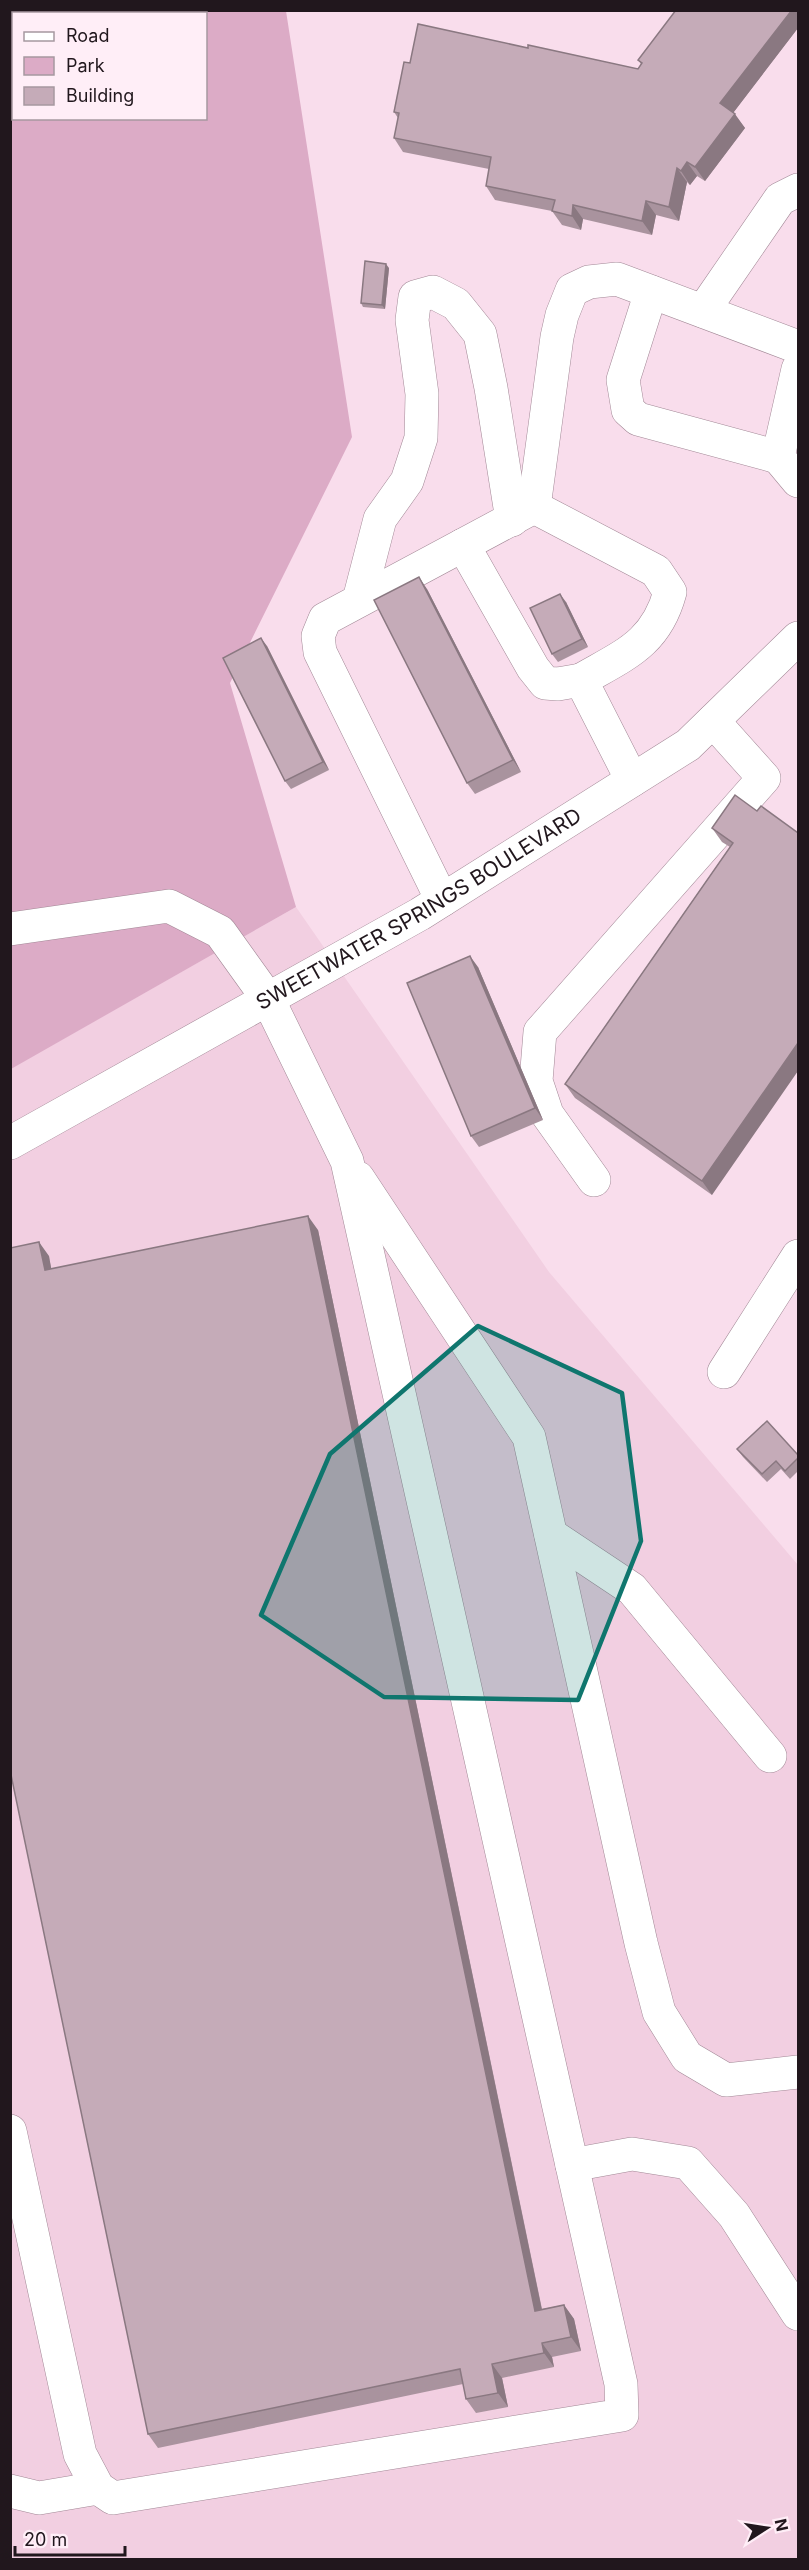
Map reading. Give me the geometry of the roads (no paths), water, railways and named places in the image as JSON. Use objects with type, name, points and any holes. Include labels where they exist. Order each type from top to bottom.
[{"type":"street","points":[[703,311],[780,200],[798,190]]},
{"type":"street","points":[[523,514],[557,337],[562,315],[572,290],[589,282],[617,279],[798,347]]},
{"type":"street","points":[[359,600],[381,519],[407,481],[421,438],[422,394],[412,320],[415,297],[433,292],[456,304],[480,334],[491,388],[523,514]]},
{"type":"street","points":[[651,292],[623,380],[628,410],[638,419],[788,469],[798,369]]},
{"type":"street","points":[[442,900],[320,652],[318,636],[325,619],[523,514]]},
{"type":"street","points":[[463,545],[533,668],[545,683],[558,684],[581,680],[640,646],[664,614],[670,592],[657,571],[523,514]]},
{"type":"street","name":"SWEETWATER SPRINGS BOULEVARD","points":[[10,1143],[442,900],[688,745],[798,638]]},
{"type":"street","points":[[581,680],[632,780]]},
{"type":"street","points":[[594,1180],[548,1114],[536,1081],[540,1032],[764,778],[713,721]]},
{"type":"street","points":[[10,929],[169,906],[220,932],[267,999],[348,1161],[530,1437],[658,2012],[687,2057],[726,2080],[798,2072]]},
{"type":"street","points":[[11,2138],[80,2454],[98,2488],[113,2498],[622,2415],[621,2384],[348,1161]]},
{"type":"street","points":[[724,1372],[798,1256]]},
{"type":"street","points":[[551,1535],[632,1589],[770,1756]]},
{"type":"street","points":[[572,2165],[632,2154],[688,2163],[734,2216],[798,2314]]},
{"type":"street","points":[[10,2491],[39,2498],[98,2488]]}]
